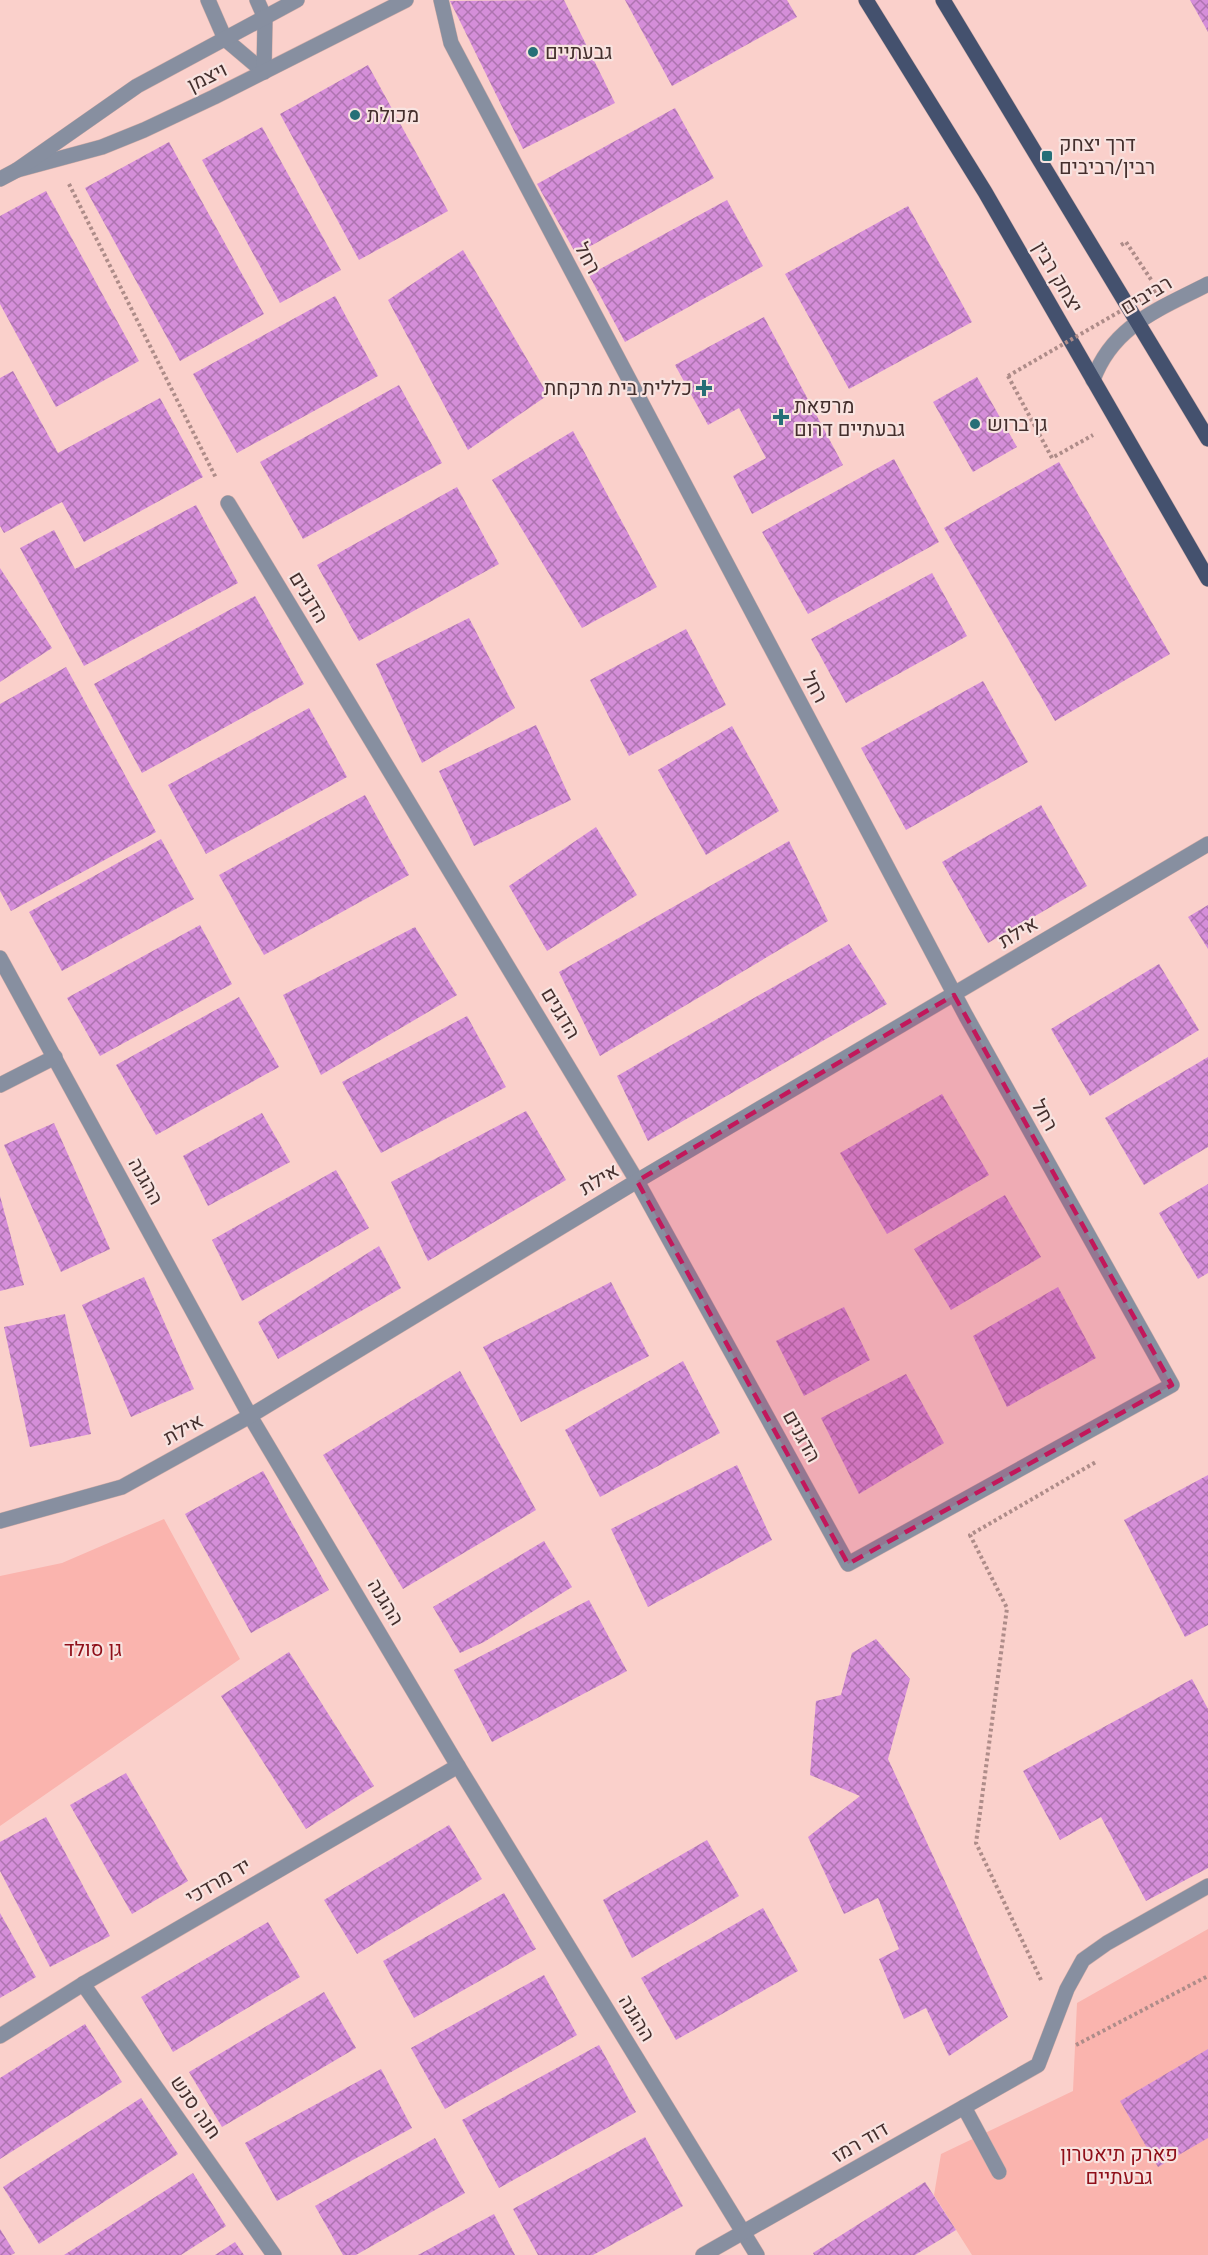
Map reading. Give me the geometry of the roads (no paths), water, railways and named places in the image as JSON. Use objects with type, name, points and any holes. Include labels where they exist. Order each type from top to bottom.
[{"type":"main road","name":"יצחק רבין","points":[[866,0],[985,192],[1208,579]]},
{"type":"main road","points":[[942,0],[1208,439]]},
{"type":"street","points":[[207,0],[225,39],[264,72]]},
{"type":"street","points":[[256,0],[265,18],[264,72]]},
{"type":"street","name":"ויצמן","points":[[17,171],[137,86],[297,0]]},
{"type":"street","name":"ויצמן","points":[[0,179],[17,171],[102,147],[144,130],[406,0]]},
{"type":"street","name":"רחל","points":[[441,0],[450,43],[954,994],[1172,1385]]},
{"type":"street","name":"רביבים","points":[[1093,380],[1109,347],[1138,321],[1208,284]]},
{"type":"street","name":"הדגנים","points":[[228,503],[637,1181],[848,1564],[1172,1385]]},
{"type":"street","name":"אילת","points":[[0,1521],[122,1487],[250,1416],[637,1181],[1208,844]]},
{"type":"street","name":"ההגנה","points":[[0,958],[250,1416],[458,1766],[757,2255]]},
{"type":"street","points":[[0,1085],[55,1057]]},
{"type":"street","name":"יד מרדכי","points":[[0,2036],[83,1984],[458,1766]]},
{"type":"street","name":"דוד רמז","points":[[703,2255],[1038,2065],[1067,1989],[1083,1960],[1107,1943],[1208,1886]]},
{"type":"street","name":"חנה סנש","points":[[83,1984],[274,2255]]},
{"type":"street","points":[[964,2107],[999,2172]]},
{"type":"place","name":"גבעתיים","points":[[533,52]]},
{"type":"place","name":"מכולת","points":[[355,115]]},
{"type":"place","name":"דרך יצחק רבין/רביבים","points":[[1047,156]]},
{"type":"place","name":"כללית בית מרקחת","points":[[704,388]]},
{"type":"place","name":"מרפאת גבעתיים דרום","points":[[781,417]]},
{"type":"place","name":"גן ברוש","points":[[975,424]]},
{"type":"park label","name":"גן סולד","points":[[93,1649]]},
{"type":"park label","name":"פארק תיאטרון גבעתיים","points":[[1119,2166]]}]
